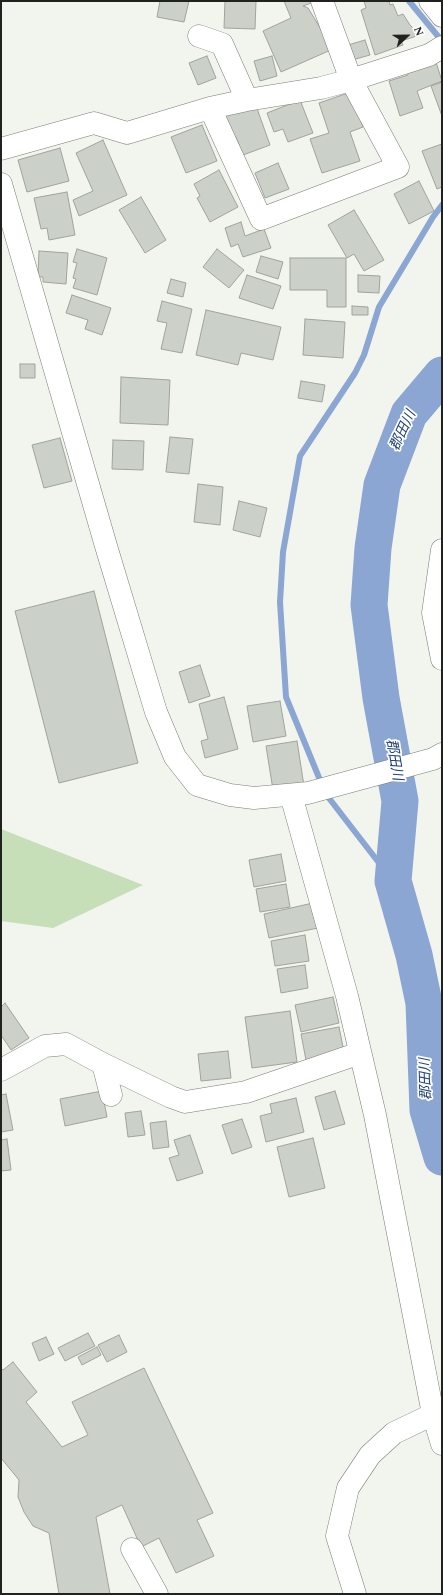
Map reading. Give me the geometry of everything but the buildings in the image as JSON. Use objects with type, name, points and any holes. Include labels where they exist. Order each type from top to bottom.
[{"type":"street","points":[[210,108],[262,219],[398,167],[351,80],[322,1]]},
{"type":"street","points":[[430,1],[442,16]]},
{"type":"street","points":[[200,36],[222,44],[247,100]]},
{"type":"street","points":[[1,149],[94,123],[127,133],[210,108],[247,100],[321,88],[351,80],[429,55],[438,50]]},
{"type":"street","points":[[1,184],[106,546],[154,704],[175,757],[197,785],[230,795],[254,798],[299,794],[438,757]]},
{"type":"street","points":[[442,550],[434,613],[442,659]]},
{"type":"street","points":[[299,794],[375,1116],[437,1412],[442,1444]]},
{"type":"street","points":[[1,1070],[45,1046],[66,1044],[103,1064],[171,1097],[185,1102],[246,1092],[360,1053]]},
{"type":"street","points":[[103,1064],[111,1095]]},
{"type":"street","points":[[355,1594],[337,1536],[348,1488],[370,1455],[394,1432],[437,1412]]},
{"type":"street","points":[[132,1549],[157,1594]]},
{"type":"green space","points":[[1,829],[143,885],[53,928],[1,921]]},
{"type":"waterway","points":[[409,1],[442,41]]},
{"type":"waterway","points":[[322,785],[286,697],[280,602],[283,552],[300,456],[355,373],[364,355],[379,307],[433,217],[442,205]]},
{"type":"waterway","name":"郡田川","points":[[442,375],[409,414],[382,485],[373,548],[369,605],[381,698],[400,801],[393,881],[414,955],[424,1003],[428,1110],[442,1157]]},
{"type":"waterway","points":[[325,793],[393,881]]}]
